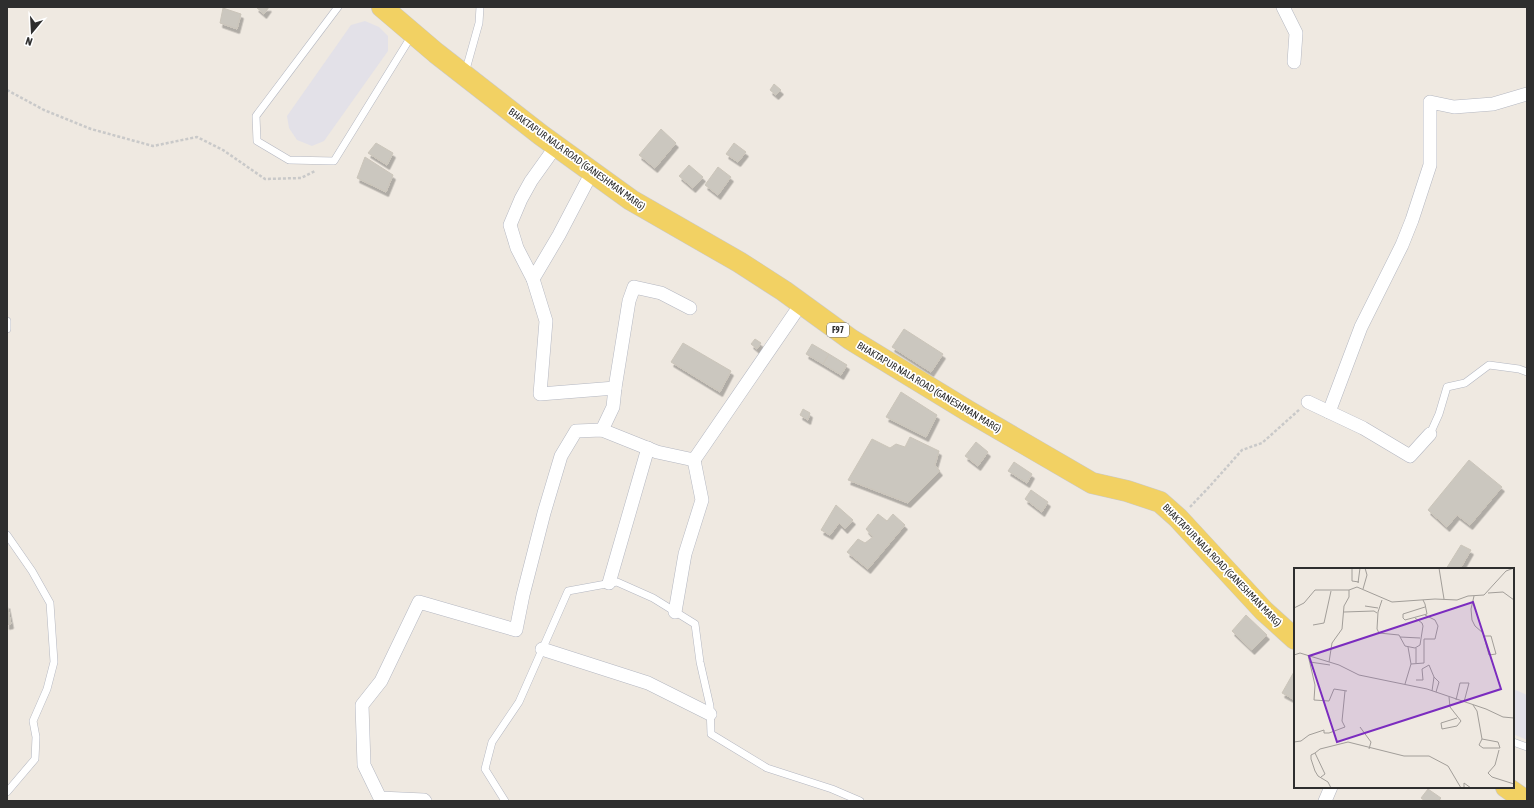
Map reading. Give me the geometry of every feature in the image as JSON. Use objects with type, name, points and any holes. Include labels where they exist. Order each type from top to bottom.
[{"type":"main road","name":"BHAKTAPUR NALA ROAD (GANESHMAN MARG)","points":[[382,7],[464,75],[556,146],[631,200],[739,262],[784,291],[850,339],[968,411],[1092,483],[1127,491],[1160,502],[1178,518],[1264,611],[1294,637]]},
{"type":"main road","points":[[1507,788],[1526,801]]},
{"type":"street","points":[[1283,7],[1296,33],[1294,62]]},
{"type":"street","points":[[1329,412],[1361,327],[1402,245],[1421,193],[1430,165],[1430,102],[1454,106],[1493,104],[1527,94]]},
{"type":"street","points":[[556,146],[531,181],[510,225],[517,248],[533,279],[546,321],[540,394],[615,388]]},
{"type":"street","points":[[533,279],[559,235],[592,172]]},
{"type":"street","points":[[602,430],[613,407],[630,301],[634,287],[660,293],[690,308]]},
{"type":"street","points":[[675,612],[685,554],[702,500],[694,460],[802,304]]},
{"type":"street","points":[[1308,402],[1363,428],[1410,456],[1430,434]]},
{"type":"street","points":[[425,801],[380,798],[364,765],[362,706],[381,681],[419,602],[516,630],[523,595],[544,513],[561,456],[576,430],[602,430],[657,452],[694,460]]},
{"type":"street","points":[[609,583],[648,448]]},
{"type":"street","points":[[542,650],[648,683],[710,714]]},
{"type":"street","points":[[1325,801],[1331,788]]},
{"type":"lane","points":[[338,7],[256,116],[257,141],[289,160],[334,161],[414,32]]},
{"type":"lane","points":[[464,75],[479,23],[480,7]]},
{"type":"lane","points":[[7,321],[7,330]]},
{"type":"lane","points":[[1430,434],[1439,414],[1447,387],[1465,383],[1489,365],[1518,368],[1527,372]]},
{"type":"lane","points":[[7,535],[32,571],[50,603],[54,662],[48,689],[33,721],[36,737],[35,759],[7,792]]},
{"type":"lane","points":[[505,801],[485,769],[492,742],[519,702],[568,591],[617,582],[653,598],[695,624],[710,714],[710,734],[767,768],[832,789],[860,801]]},
{"type":"lane","points":[[1514,742],[1527,747]]},
{"type":"path","points":[[7,90],[44,110],[91,129],[153,146],[197,137],[223,150],[265,179],[301,178],[334,161]]},
{"type":"path","points":[[1178,518],[1210,486],[1242,450],[1262,443],[1308,402]]},
{"type":"shaded area","points":[[365,21],[379,27],[388,36],[388,51],[324,141],[312,146],[297,140],[289,128],[287,116],[351,25]]},
{"type":"shaded area","points":[[1514,689],[1527,695],[1527,740],[1514,734]]},
{"type":"building","points":[[256,7],[269,7],[264,14]]},
{"type":"building","points":[[223,8],[241,14],[237,29],[220,23]]},
{"type":"building","points":[[774,84],[781,90],[776,95],[770,90]]},
{"type":"building","points":[[661,129],[676,143],[655,168],[639,155]]},
{"type":"building","points":[[376,143],[393,153],[387,165],[368,153]]},
{"type":"building","points":[[734,143],[746,152],[738,162],[726,154]]},
{"type":"building","points":[[365,157],[393,175],[386,192],[357,178]]},
{"type":"building","points":[[689,165],[703,177],[693,188],[679,176]]},
{"type":"building","points":[[718,167],[731,177],[718,195],[705,185]]},
{"type":"building","points":[[904,329],[943,354],[931,372],[892,347]]},
{"type":"building","points":[[755,339],[761,343],[757,349],[751,344]]},
{"type":"building","points":[[683,343],[731,371],[720,392],[671,362]]},
{"type":"building","points":[[812,344],[829,354],[823,364],[806,354]]},
{"type":"building","points":[[829,354],[847,365],[841,375],[823,364]]},
{"type":"building","points":[[901,392],[937,415],[926,437],[886,417]]},
{"type":"building","points":[[803,409],[810,413],[808,420],[800,415]]},
{"type":"building","points":[[910,437],[939,451],[935,465],[940,471],[908,503],[848,480],[872,439],[890,448],[896,444],[905,447]]},
{"type":"building","points":[[976,442],[988,452],[978,466],[965,456]]},
{"type":"building","points":[[1469,460],[1502,487],[1470,525],[1457,515],[1447,527],[1428,510]]},
{"type":"building","points":[[1014,462],[1032,474],[1027,483],[1008,471]]},
{"type":"building","points":[[1031,490],[1048,502],[1042,512],[1025,499]]},
{"type":"building","points":[[836,505],[853,520],[845,529],[839,523],[830,535],[821,530]]},
{"type":"building","points":[[878,514],[887,521],[893,514],[905,525],[868,569],[847,552],[858,539],[865,543],[873,537],[866,529]]},
{"type":"building","points":[[1461,545],[1471,550],[1461,568],[1447,568]]},
{"type":"building","points":[[7,604],[11,624],[7,625]]},
{"type":"building","points":[[1246,615],[1267,635],[1252,650],[1232,631]]},
{"type":"building","points":[[1294,672],[1294,699],[1282,693]]},
{"type":"building","points":[[1428,789],[1441,798],[1438,801],[1425,801],[1421,798]]}]
